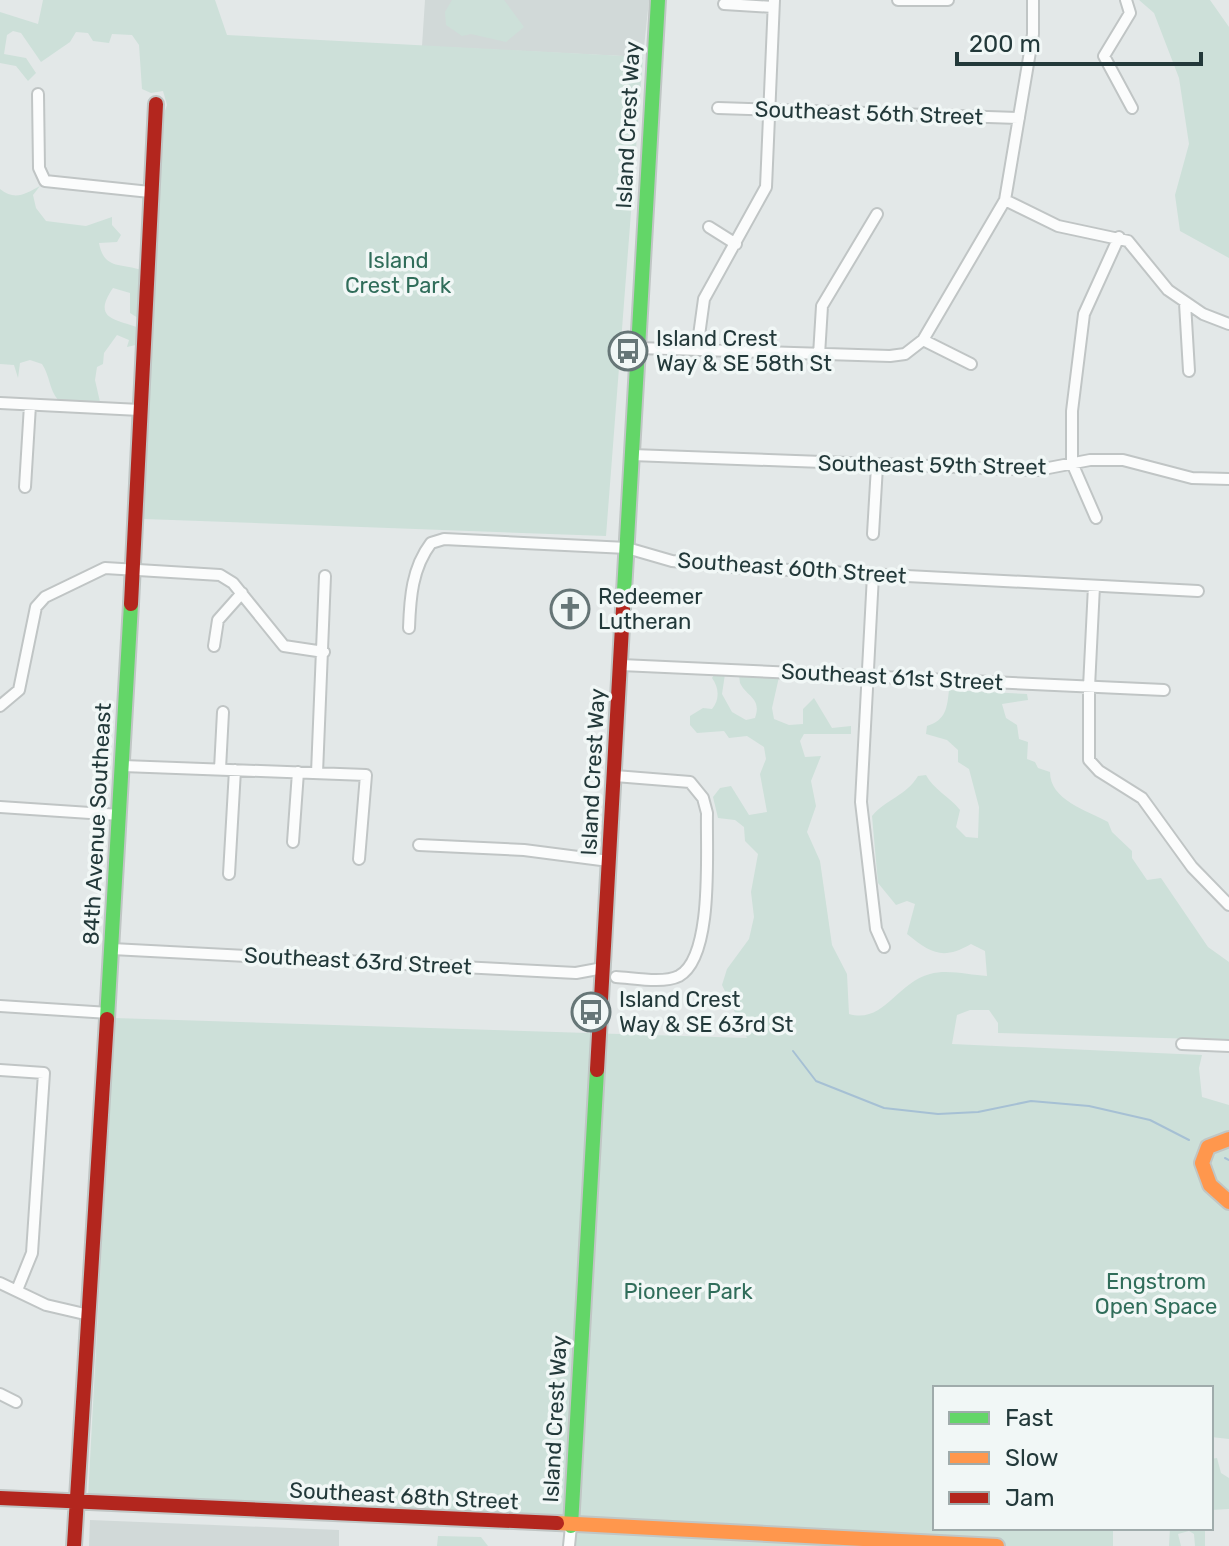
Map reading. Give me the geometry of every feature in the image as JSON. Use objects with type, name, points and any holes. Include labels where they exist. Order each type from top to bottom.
[{"type":"street","name":"Island Crest Way","points":[[569,1546],[658,0]]},
{"type":"street","points":[[898,0],[948,0]]},
{"type":"street","points":[[638,348],[819,355],[905,354],[923,340],[1005,200],[1033,34],[1033,0]]},
{"type":"street","points":[[1126,0],[1130,13],[1104,56],[1107,67],[1132,108]]},
{"type":"street","points":[[697,350],[704,299],[766,187],[773,3],[724,4]]},
{"type":"street","points":[[38,94],[39,168],[45,181],[150,192]]},
{"type":"street","name":"84th Avenue Southeast","points":[[74,1546],[109,1013],[156,104]]},
{"type":"street","name":"Southeast 56th Street","points":[[718,108],[1019,118]]},
{"type":"street","points":[[1005,200],[1058,226],[1119,237],[1137,248],[1160,281],[1185,303],[1229,324]]},
{"type":"street","points":[[819,355],[822,306],[877,214]]},
{"type":"street","points":[[709,227],[736,244]]},
{"type":"street","points":[[1096,518],[1072,463],[1079,333],[1088,304],[1119,237]]},
{"type":"street","points":[[1185,303],[1189,371]]},
{"type":"street","points":[[923,340],[971,364]]},
{"type":"street","points":[[0,403],[140,410]]},
{"type":"street","points":[[25,487],[30,405]]},
{"type":"street","name":"Southeast 59th Street","points":[[632,455],[1038,470],[1072,463],[1136,461],[1192,478],[1229,479]]},
{"type":"street","points":[[873,534],[877,466]]},
{"type":"street","name":"Southeast 60th Street","points":[[409,628],[414,577],[428,547],[436,540],[521,541],[627,548],[672,561],[873,575],[1198,591]]},
{"type":"street","points":[[0,706],[19,690],[33,613],[39,602],[97,570],[212,573],[227,578],[284,646],[324,652]]},
{"type":"street","points":[[873,575],[861,802],[876,929],[884,947]]},
{"type":"street","points":[[317,773],[325,576]]},
{"type":"street","points":[[1094,586],[1087,752],[1093,766],[1142,798],[1183,856],[1229,905]]},
{"type":"street","points":[[214,646],[218,620],[242,593]]},
{"type":"street","name":"Southeast 61st Street","points":[[621,665],[1164,690]]},
{"type":"street","points":[[220,769],[223,712]]},
{"type":"street","points":[[123,766],[366,775],[359,859]]},
{"type":"street","points":[[229,874],[235,770]]},
{"type":"street","points":[[293,842],[298,772]]},
{"type":"street","points":[[615,776],[683,780],[696,787],[707,813],[703,930],[693,964],[673,978],[616,977]]},
{"type":"street","points":[[0,807],[120,815]]},
{"type":"street","points":[[419,845],[524,850],[609,861]]},
{"type":"street","name":"Southeast 63rd Street","points":[[112,949],[576,973],[603,968]]},
{"type":"street","points":[[0,1006],[109,1013]]},
{"type":"street","points":[[1182,1044],[1229,1046]]},
{"type":"street","points":[[0,1070],[44,1073],[32,1253],[17,1290]]},
{"type":"street","points":[[1229,1139],[1208,1147],[1202,1165],[1207,1181],[1229,1202]]},
{"type":"street","points":[[0,1283],[46,1305],[89,1315]]},
{"type":"street","points":[[0,1394],[16,1402]]},
{"type":"street","points":[[528,1524],[552,1519],[573,1495]]},
{"type":"street","name":"Southeast 68th Street","points":[[0,1498],[970,1542],[997,1546]]},
{"type":"shaded area","points":[[425,0],[649,0],[643,57],[422,46]]},
{"type":"shaded area","points":[[90,1520],[339,1530],[339,1546],[89,1546]]},
{"type":"green space","name":"Island Crest Park","points":[[43,0],[215,0],[227,35],[643,57],[606,536],[144,519],[142,471],[157,134],[167,105],[163,91],[151,93],[142,89],[139,45],[132,35],[112,34],[109,43],[93,41],[88,33],[76,32],[70,42],[41,62],[21,33],[13,31],[7,35],[4,54],[26,58],[36,73],[28,81],[16,66],[0,63],[0,12],[38,24]]},
{"type":"green space","points":[[452,0],[504,0],[524,27],[506,42],[471,34],[462,36],[446,25],[445,12]]},
{"type":"green space","points":[[1139,0],[1210,0],[1229,27],[1229,258],[1180,231],[1175,195],[1189,144],[1179,78],[1154,13]]},
{"type":"green space","points":[[40,186],[33,195],[36,208],[46,221],[86,226],[112,217],[112,225],[121,235],[117,242],[99,243],[101,252],[109,262],[141,270],[138,318],[130,313],[130,293],[113,288],[107,299],[106,312],[110,317],[139,328],[140,344],[127,347],[129,340],[117,335],[104,353],[103,364],[97,367],[95,380],[100,402],[58,400],[42,364],[30,360],[20,363],[18,378],[14,365],[0,364],[0,189],[15,195],[25,194]]},
{"type":"green space","name":"Pioneer Park","points":[[715,673],[725,674],[722,694],[732,712],[746,720],[755,718],[757,706],[740,683],[739,675],[779,677],[772,708],[774,719],[789,725],[803,724],[803,709],[814,698],[832,728],[851,726],[851,734],[804,734],[800,741],[805,757],[821,756],[811,781],[816,806],[807,832],[820,861],[832,945],[847,974],[849,1014],[861,1016],[872,1013],[908,985],[930,974],[951,972],[987,976],[985,951],[971,944],[953,952],[938,952],[907,934],[915,904],[907,901],[896,905],[878,883],[872,816],[908,788],[918,776],[926,775],[960,810],[956,827],[966,837],[978,838],[979,807],[969,769],[958,762],[958,750],[947,740],[926,734],[927,726],[944,712],[949,690],[1027,694],[1028,700],[1002,704],[1006,718],[1017,725],[1019,739],[1028,742],[1027,759],[1035,762],[1038,768],[1050,772],[1056,790],[1063,797],[1108,822],[1112,832],[1132,851],[1132,858],[1147,880],[1161,878],[1208,947],[1229,962],[1229,1040],[998,1033],[998,1023],[989,1010],[970,1010],[957,1015],[952,1044],[1202,1055],[1199,1068],[1202,1097],[1229,1105],[1229,1439],[1213,1437],[1213,1386],[933,1386],[933,1530],[1113,1530],[1113,1546],[575,1546],[577,1523],[88,1497],[114,1018],[747,1038],[722,985],[727,969],[749,939],[754,917],[751,892],[758,854],[745,841],[744,827],[735,820],[718,818],[713,797],[720,788],[731,786],[749,815],[767,812],[760,774],[766,759],[764,747],[747,736],[729,738],[724,731],[697,733],[690,725],[690,716],[703,708],[712,709],[715,705],[718,694],[712,678]]},
{"type":"green space","points":[[1217,1458],[1221,1473],[1229,1478],[1229,1509],[1213,1510],[1213,1459]]},
{"type":"green space","points":[[1170,1530],[1205,1530],[1205,1546],[1195,1546],[1194,1534],[1189,1531],[1178,1534],[1181,1546],[1169,1546]]},
{"type":"green space","points":[[438,1536],[481,1537],[488,1546],[437,1546]]},
{"type":"waterway","points":[[793,1051],[816,1081],[884,1108],[938,1114],[978,1112],[1031,1101],[1089,1106],[1150,1120],[1189,1140]]},
{"type":"waterway","points":[[1225,1158],[1229,1160]]},
{"type":"traffic: fast","points":[[623,609],[658,0]]},
{"type":"traffic: fast","points":[[107,1019],[131,604]]},
{"type":"traffic: fast","points":[[571,1526],[597,1070]]},
{"type":"traffic: slow","points":[[1229,1139],[1208,1147],[1202,1163],[1210,1185],[1229,1202]]},
{"type":"traffic: slow","points":[[557,1523],[997,1546]]},
{"type":"traffic: jam","points":[[131,604],[156,104]]},
{"type":"traffic: jam","points":[[597,1070],[623,609]]},
{"type":"traffic: jam","points":[[74,1546],[107,1019]]},
{"type":"traffic: jam","points":[[0,1498],[557,1523]]},
{"type":"place","name":"Island Crest Way & SE 58th St","points":[[628,351]]},
{"type":"place","name":"Redeemer Lutheran","points":[[570,609]]},
{"type":"place","name":"Island Crest Way & SE 63rd St","points":[[591,1012]]},
{"type":"park label","name":"Engstrom Open Space","points":[[1156,1294]]}]
